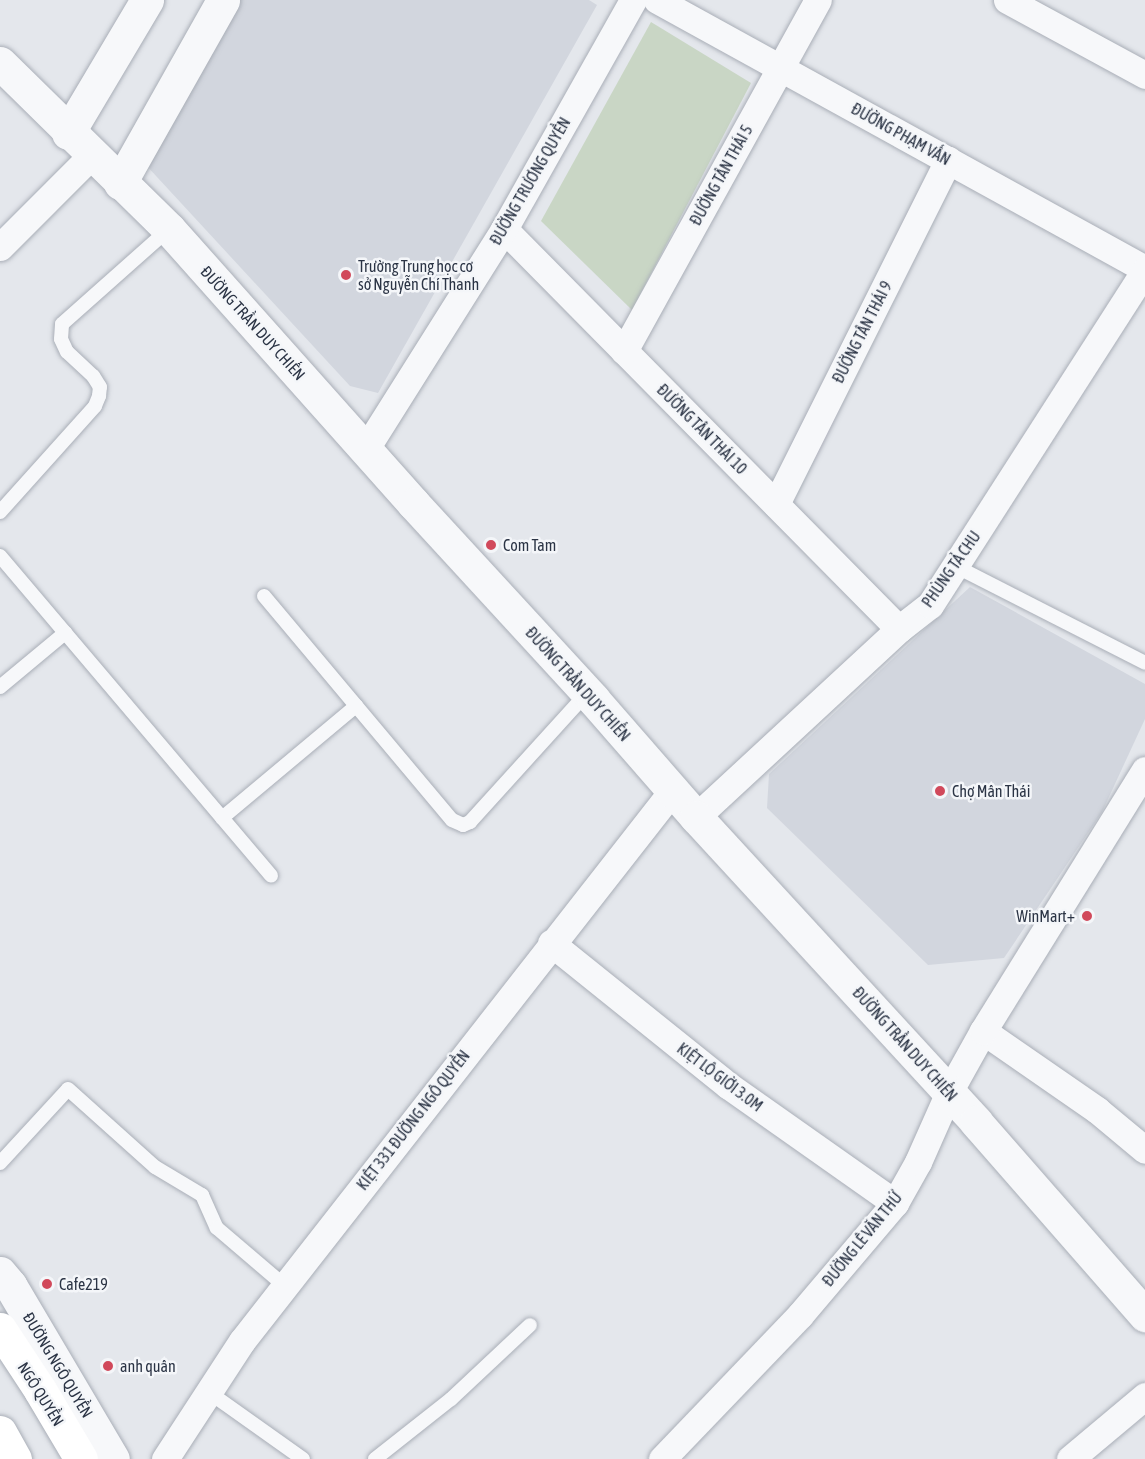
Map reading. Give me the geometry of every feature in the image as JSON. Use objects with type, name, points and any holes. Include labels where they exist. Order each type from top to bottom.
[{"type":"highway","name":"NGÔ QUYỀN","points":[[0,1329],[81,1459]]},
{"type":"highway","points":[[0,1432],[15,1459]]},
{"type":"street","points":[[68,133],[147,0]]},
{"type":"street","points":[[120,183],[223,0]]},
{"type":"street","name":"ĐƯỜNG TRƯƠNG QUYỀN","points":[[365,450],[504,229],[633,0]]},
{"type":"street","name":"ĐƯỜNG PHẠM VẤN","points":[[657,0],[1145,269]]},
{"type":"street","name":"ĐƯỜNG TÂN THÁI 5","points":[[624,351],[818,0]]},
{"type":"street","points":[[1007,0],[1145,75]]},
{"type":"street","name":"ĐƯỜNG TRẦN DUY CHIẾN","points":[[0,63],[68,133],[169,229],[696,817],[949,1092],[1145,1315]]},
{"type":"street","points":[[0,247],[92,155]]},
{"type":"street","name":"ĐƯỜNG TÂN THÁI 9","points":[[776,504],[948,160]]},
{"type":"street","name":"ĐƯỜNG TÂN THÁI 10","points":[[504,229],[899,629]]},
{"type":"street","name":"PHÙNG TẢ CHU","points":[[696,817],[899,629],[930,605],[1145,269]]},
{"type":"street","name":"ĐƯỜNG LÊ VĂN THỨ","points":[[662,1459],[800,1315],[895,1203],[918,1162],[949,1092],[983,1031],[1145,770]]},
{"type":"street","name":"KIỆT 331 ĐƯỜNG NGÔ QUYỀN","points":[[165,1459],[242,1341],[673,790]]},
{"type":"street","name":"KIỆT LỘ GIỜI 3.0M","points":[[552,943],[729,1086],[895,1203]]},
{"type":"street","points":[[983,1031],[1097,1110],[1145,1150]]},
{"type":"street","name":"ĐƯỜNG NGÔ QUYỀN","points":[[0,1273],[10,1285],[113,1459]]},
{"type":"street","points":[[1070,1459],[1145,1396]]},
{"type":"lane","points":[[0,512],[95,406],[99,396],[100,387],[93,376],[67,352],[61,339],[62,324],[169,229]]},
{"type":"lane","points":[[0,556],[271,875]]},
{"type":"lane","points":[[955,566],[1145,663]]},
{"type":"lane","points":[[264,596],[452,820],[463,825],[470,822],[587,693]]},
{"type":"lane","points":[[0,687],[65,633]]},
{"type":"lane","points":[[222,818],[356,706]]},
{"type":"lane","points":[[0,1163],[68,1089],[155,1167],[202,1195],[217,1228],[285,1286]]},
{"type":"lane","points":[[375,1459],[452,1399],[530,1325]]},
{"type":"lane","points":[[210,1393],[303,1459]]},
{"type":"shaded area","name":"Trường Trung học cơ sở Nguyễn Chí Thanh","points":[[238,0],[589,0],[597,5],[378,393],[350,386],[145,164]]},
{"type":"shaded area","name":"Chợ Mân Thái","points":[[970,587],[1145,684],[1145,719],[1102,812],[1004,958],[928,965],[767,808],[769,774]]},
{"type":"green space","points":[[651,22],[751,83],[632,310],[541,221]]},
{"type":"place","name":"Trường Trung học cơ sở Nguyễn Chí Thanh","points":[[346,275]]},
{"type":"place","name":"Com Tam","points":[[491,545]]},
{"type":"place","name":"Chợ Mân Thái","points":[[940,791]]},
{"type":"place","name":"WinMart+","points":[[1087,916]]},
{"type":"place","name":"Cafe219","points":[[47,1284]]},
{"type":"place","name":"anh quân","points":[[108,1366]]}]
